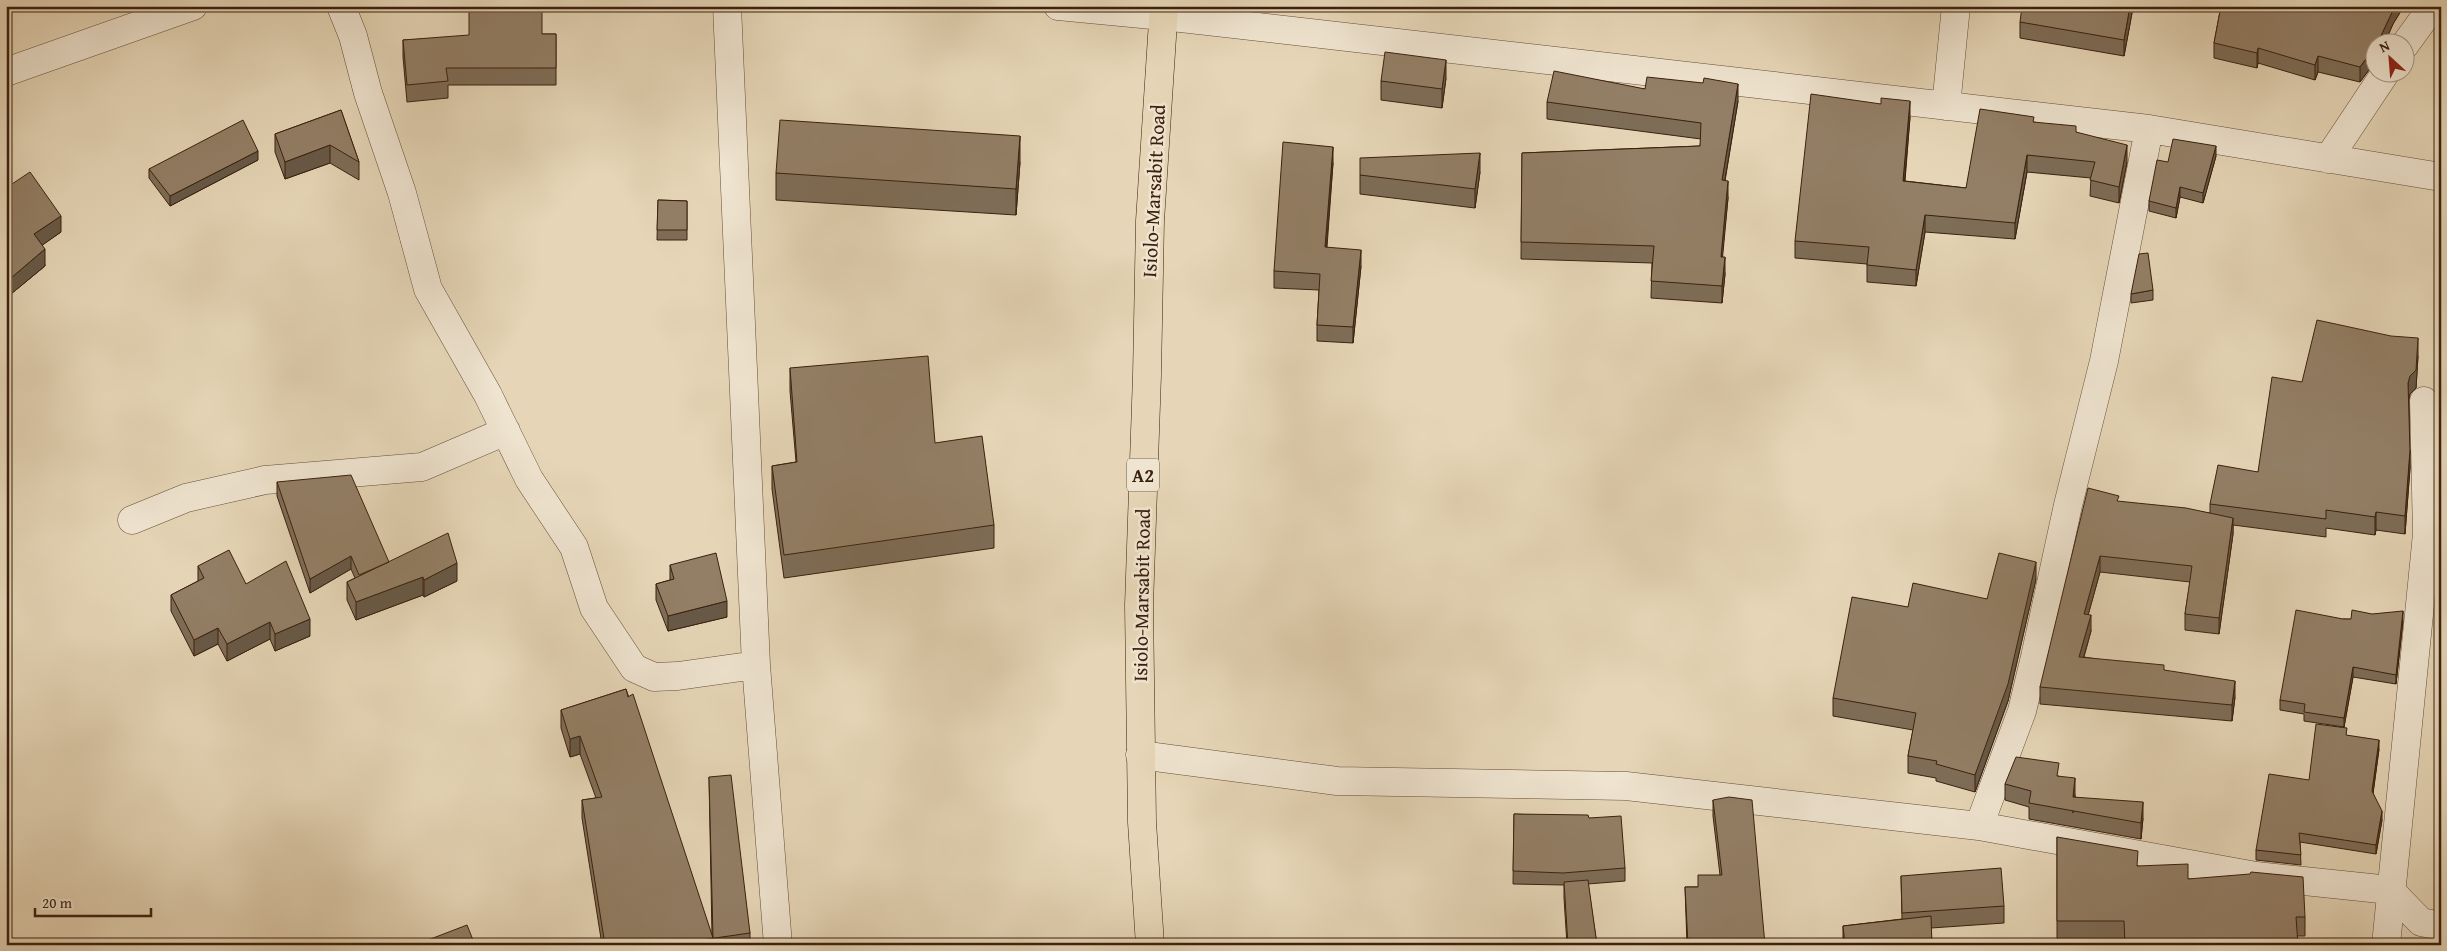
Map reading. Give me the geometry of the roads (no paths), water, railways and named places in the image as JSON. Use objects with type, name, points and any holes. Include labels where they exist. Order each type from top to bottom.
[{"type":"highway","name":"Isiolo-Marsabit Road","points":[[1150,945],[1140,755],[1139,605],[1150,221],[1164,11]]},
{"type":"street","points":[[6,72],[192,6]]},
{"type":"street","points":[[341,6],[353,36],[368,93],[402,193],[428,289],[506,431],[529,479],[574,547],[594,608],[634,668],[654,677],[678,676],[756,665]]},
{"type":"street","points":[[727,6],[756,665],[778,945]]},
{"type":"street","points":[[1058,6],[1164,11],[1946,106],[2149,128],[2441,177]]},
{"type":"street","points":[[1946,106],[1956,6]]},
{"type":"street","points":[[2414,32],[2433,6]]},
{"type":"street","points":[[2328,159],[2379,82]]},
{"type":"street","points":[[1979,826],[2022,710],[2035,657],[2068,505],[2104,361],[2149,128]]},
{"type":"street","points":[[2386,945],[2390,890],[2403,788],[2417,612],[2434,535],[2424,402]]},
{"type":"street","points":[[132,520],[186,498],[265,480],[422,468],[506,431]]},
{"type":"street","points":[[1140,755],[1337,781],[1626,786],[1979,826],[2256,876],[2390,890],[2421,922],[2441,926]]}]
